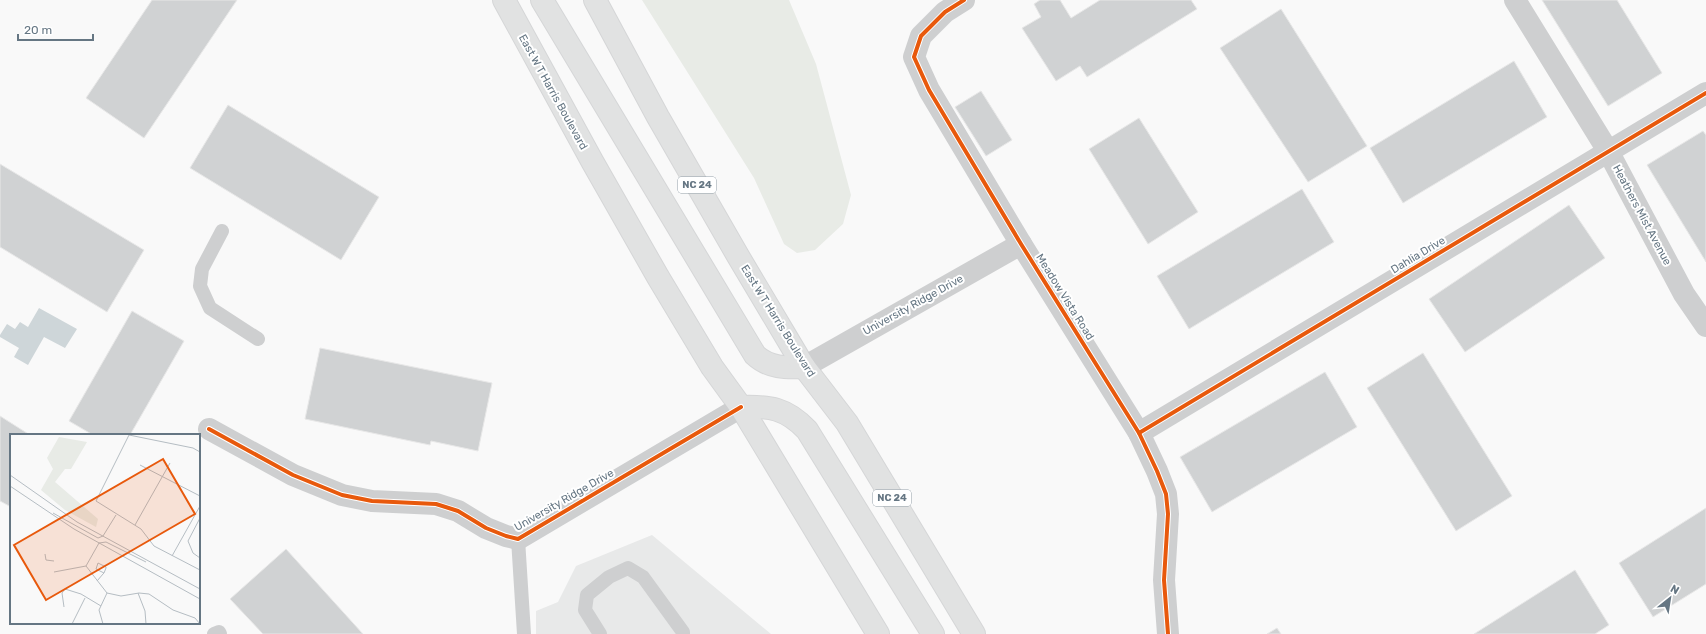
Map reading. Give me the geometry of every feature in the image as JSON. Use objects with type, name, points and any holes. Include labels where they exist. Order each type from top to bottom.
[{"type":"main road","name":"East W T Harris Boulevard","points":[[504,0],[592,161],[658,277],[712,367],[741,407],[878,634]]},
{"type":"main road","points":[[542,0],[755,355],[766,363],[774,366],[786,368],[804,367]]},
{"type":"main road","name":"East W T Harris Boulevard","points":[[595,0],[662,123],[738,256],[804,367],[847,423],[974,634]]},
{"type":"main road","points":[[741,407],[765,406],[777,409],[789,415],[807,430],[933,634]]},
{"type":"street","name":"Meadow Vista Road","points":[[964,0],[945,12],[921,36],[914,57],[929,90],[1139,433],[1166,494],[1168,514],[1164,580],[1168,634]]},
{"type":"street","name":"Heathers Mist Avenue","points":[[1515,0],[1608,151],[1684,294],[1706,326]]},
{"type":"street","name":"Dahlia Drive","points":[[1139,433],[1706,93]]},
{"type":"street","name":"University Ridge Drive","points":[[804,367],[1022,244]]},
{"type":"street","name":"University Ridge Drive","points":[[209,429],[292,475],[342,495],[372,501],[436,504],[458,511],[486,528],[518,539],[741,407]]},
{"type":"lane","points":[[222,231],[202,269],[200,286],[210,308],[258,339]]},
{"type":"lane","name":"University Ridge Drive","points":[[518,539],[524,634]]},
{"type":"lane","points":[[600,634],[585,610],[587,595],[609,577],[628,568],[644,577],[683,634]]},
{"type":"lane","points":[[214,634],[219,632],[220,634]]},
{"type":"shaded area","points":[[642,0],[789,0],[816,64],[851,195],[843,224],[815,250],[797,253],[784,244],[754,178]]},
{"type":"shaded area","points":[[39,308],[77,329],[65,348],[44,337],[28,365],[14,357],[19,348],[0,337],[0,335],[7,324],[15,329],[20,322],[28,327]]},
{"type":"shaded area","points":[[652,535],[771,634],[536,634],[536,611],[558,602],[576,566]]},
{"type":"building","points":[[152,0],[237,0],[144,138],[86,98]]},
{"type":"building","points":[[1040,0],[1060,0],[1071,18],[1100,0],[1191,0],[1197,9],[1087,77],[1080,66],[1056,81],[1022,28],[1041,17],[1034,4]]},
{"type":"building","points":[[1542,0],[1617,0],[1662,73],[1608,106]]},
{"type":"building","points":[[1281,9],[1367,146],[1308,182],[1220,48]]},
{"type":"building","points":[[1514,61],[1547,117],[1403,203],[1370,148]]},
{"type":"building","points":[[981,91],[1012,140],[986,156],[955,107]]},
{"type":"building","points":[[228,105],[379,197],[341,260],[190,168]]},
{"type":"building","points":[[1139,118],[1198,212],[1148,244],[1089,149]]},
{"type":"building","points":[[1703,131],[1706,135],[1706,262],[1647,165]]},
{"type":"building","points":[[0,164],[144,250],[107,312],[0,247]]},
{"type":"building","points":[[1302,189],[1334,242],[1189,329],[1157,276]]},
{"type":"building","points":[[1569,205],[1605,258],[1465,352],[1429,299]]},
{"type":"building","points":[[132,311],[184,341],[131,434],[91,434],[69,421]]},
{"type":"building","points":[[320,348],[492,383],[478,451],[431,441],[430,445],[305,419]]},
{"type":"building","points":[[1423,353],[1512,496],[1456,531],[1367,388]]},
{"type":"building","points":[[1325,372],[1357,427],[1212,512],[1180,457]]},
{"type":"building","points":[[0,416],[28,434],[10,434],[10,506],[0,501]]},
{"type":"building","points":[[1706,508],[1706,584],[1653,617],[1619,563]]},
{"type":"building","points":[[286,549],[363,634],[263,634],[230,599]]},
{"type":"building","points":[[1575,570],[1609,625],[1595,634],[1474,634]]},
{"type":"building","points":[[1277,628],[1281,634],[1267,634]]},
{"type":"cycle path","points":[[964,0],[945,12],[921,36],[914,57],[929,90],[1021,244],[1139,433],[1157,471],[1166,494],[1168,514],[1164,580],[1168,634]]},
{"type":"cycle path","points":[[1139,433],[1706,93]]},
{"type":"cycle path","points":[[209,429],[293,475],[342,495],[372,501],[436,504],[458,511],[486,528],[518,539],[741,407]]}]
